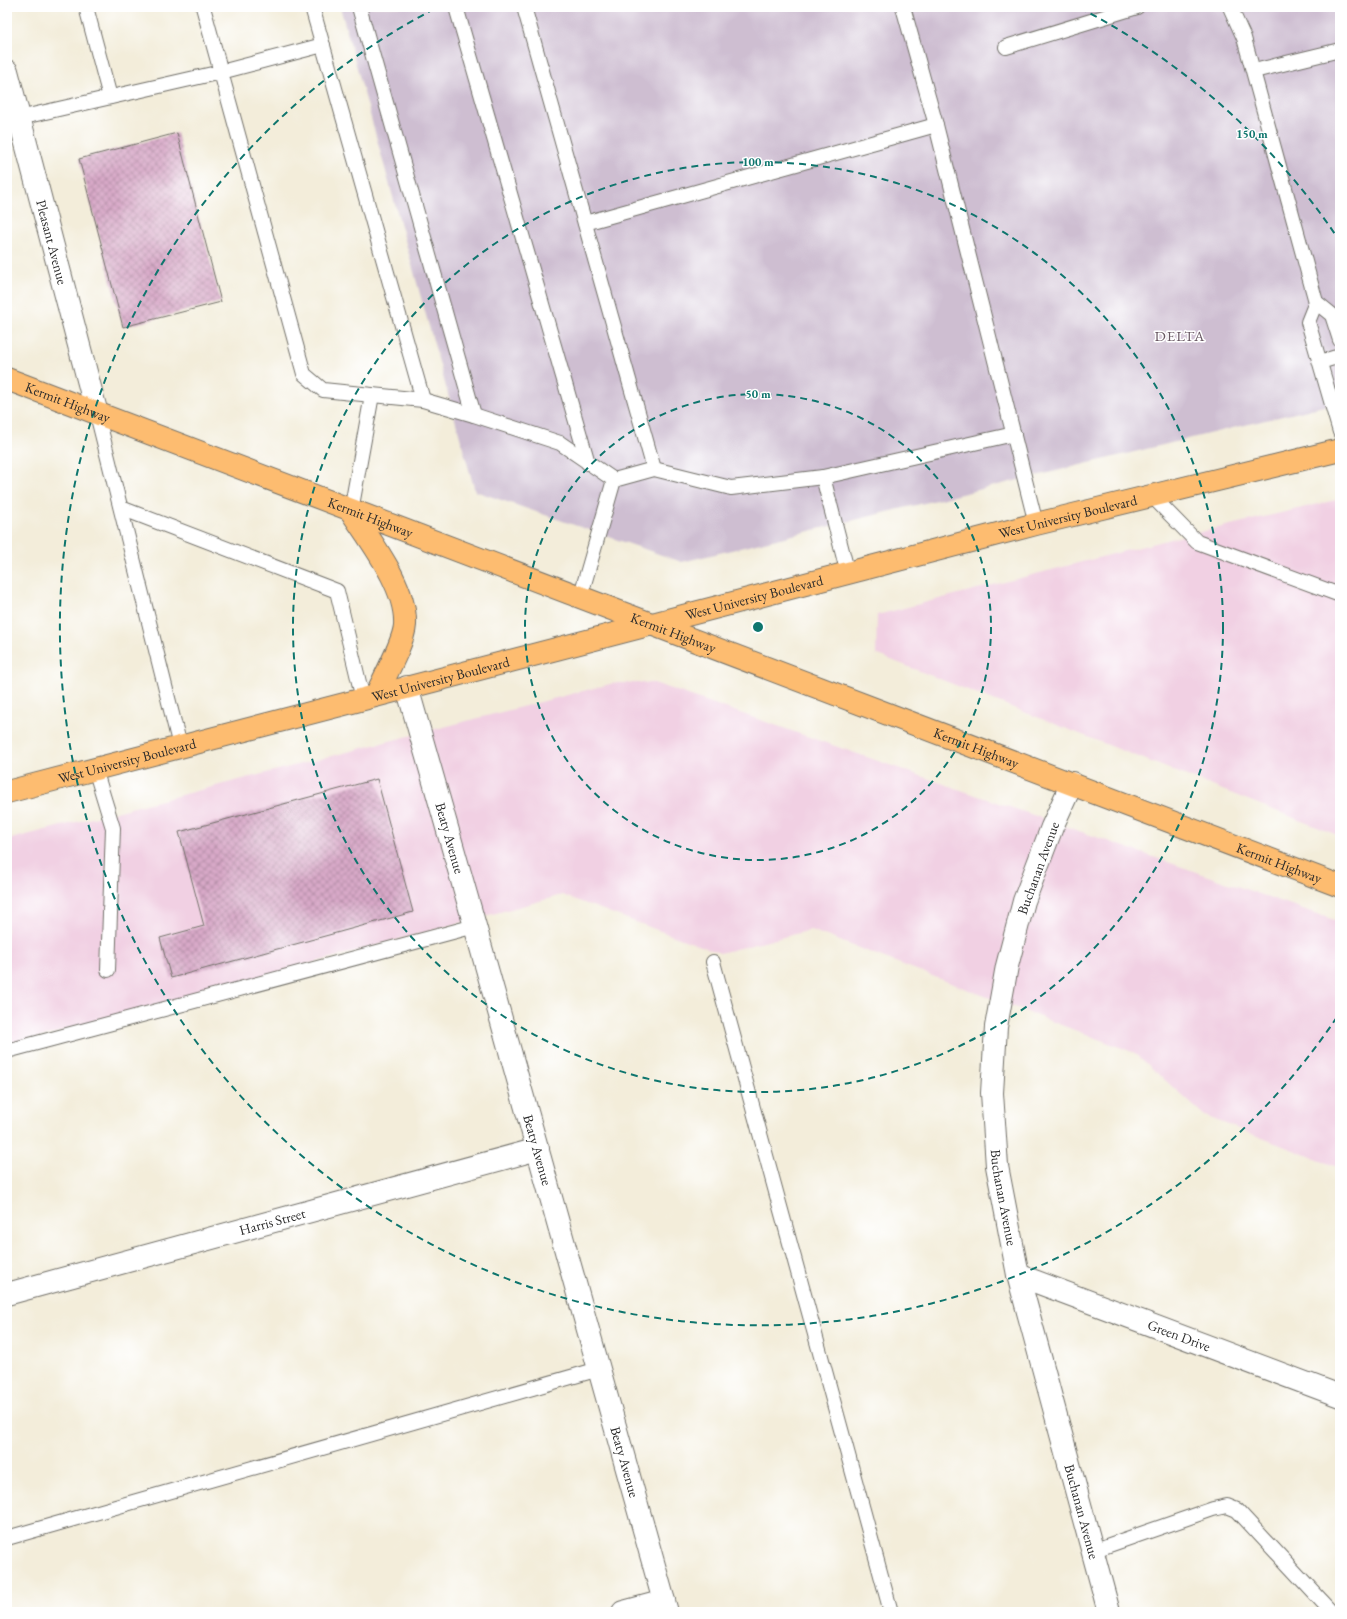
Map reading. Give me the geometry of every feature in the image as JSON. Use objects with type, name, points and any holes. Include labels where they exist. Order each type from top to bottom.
[{"type":"main road","name":"Kermit Highway","points":[[7,379],[1340,886]]},
{"type":"main road","name":"West University Boulevard","points":[[7,792],[1036,524],[1340,450]]},
{"type":"main road","points":[[351,511],[394,580],[404,605],[405,626],[398,647],[370,697]]},
{"type":"street","name":"Pleasant Avenue","points":[[7,71],[97,414]]},
{"type":"street","name":"Beaty Avenue","points":[[407,687],[476,926],[665,1607]]},
{"type":"street","name":"Buchanan Avenue","points":[[1072,783],[1052,827],[1024,901],[1006,966],[996,1027],[992,1093],[997,1166],[1018,1275],[1109,1612]]},
{"type":"street","name":"Harris Street","points":[[7,1294],[538,1149]]},
{"type":"street","name":"Green Drive","points":[[1018,1275],[1340,1396]]},
{"type":"street","points":[[623,1612],[665,1607]]},
{"type":"lane","points":[[86,7],[110,97]]},
{"type":"lane","points":[[203,7],[304,374],[323,390],[423,400],[474,415],[560,443],[614,480],[654,469],[731,488],[823,477],[1014,434]]},
{"type":"lane","points":[[312,7],[423,400]]},
{"type":"lane","points":[[359,7],[474,415]]},
{"type":"lane","points":[[456,7],[588,463]]},
{"type":"lane","points":[[524,7],[654,469]]},
{"type":"lane","points":[[903,7],[936,125],[1036,524]]},
{"type":"lane","points":[[1006,47],[1137,7]]},
{"type":"lane","points":[[1230,7],[1244,38],[1254,71],[1316,302],[1332,315],[1340,340]]},
{"type":"lane","points":[[19,118],[220,72],[323,45]]},
{"type":"lane","points":[[1254,71],[1340,50]]},
{"type":"lane","points":[[585,223],[936,125]]},
{"type":"lane","points":[[1316,302],[1308,322],[1340,432]]},
{"type":"lane","points":[[1320,362],[1340,356]]},
{"type":"lane","points":[[351,511],[372,395]]},
{"type":"lane","points":[[97,414],[180,746]]},
{"type":"lane","points":[[823,477],[848,574]]},
{"type":"lane","points":[[580,598],[614,480]]},
{"type":"lane","points":[[1152,496],[1197,542],[1340,595]]},
{"type":"lane","points":[[120,508],[337,591],[370,697]]},
{"type":"lane","points":[[95,769],[113,828],[108,970]]},
{"type":"lane","points":[[7,1051],[476,926]]},
{"type":"lane","points":[[713,962],[891,1612]]},
{"type":"lane","points":[[7,1538],[599,1369]]},
{"type":"lane","points":[[1092,1550],[1213,1509],[1227,1506],[1237,1510],[1332,1612]]},
{"type":"shaded area","points":[[340,7],[1340,7],[1340,402],[682,562],[475,491]]},
{"type":"shaded area","points":[[1340,499],[1340,836],[876,654],[877,615],[1171,539]]},
{"type":"shaded area","points":[[614,683],[654,683],[1340,922],[1340,1168],[1205,1116],[1135,1053],[811,930],[720,953],[562,895],[7,1046],[7,840]]},
{"type":"building","points":[[177,133],[221,302],[123,327],[79,159]]},
{"type":"building","points":[[377,779],[413,912],[171,978],[160,938],[204,926],[179,832]]},
{"type":"district","name":"DELTA","points":[[1180,336]]}]
